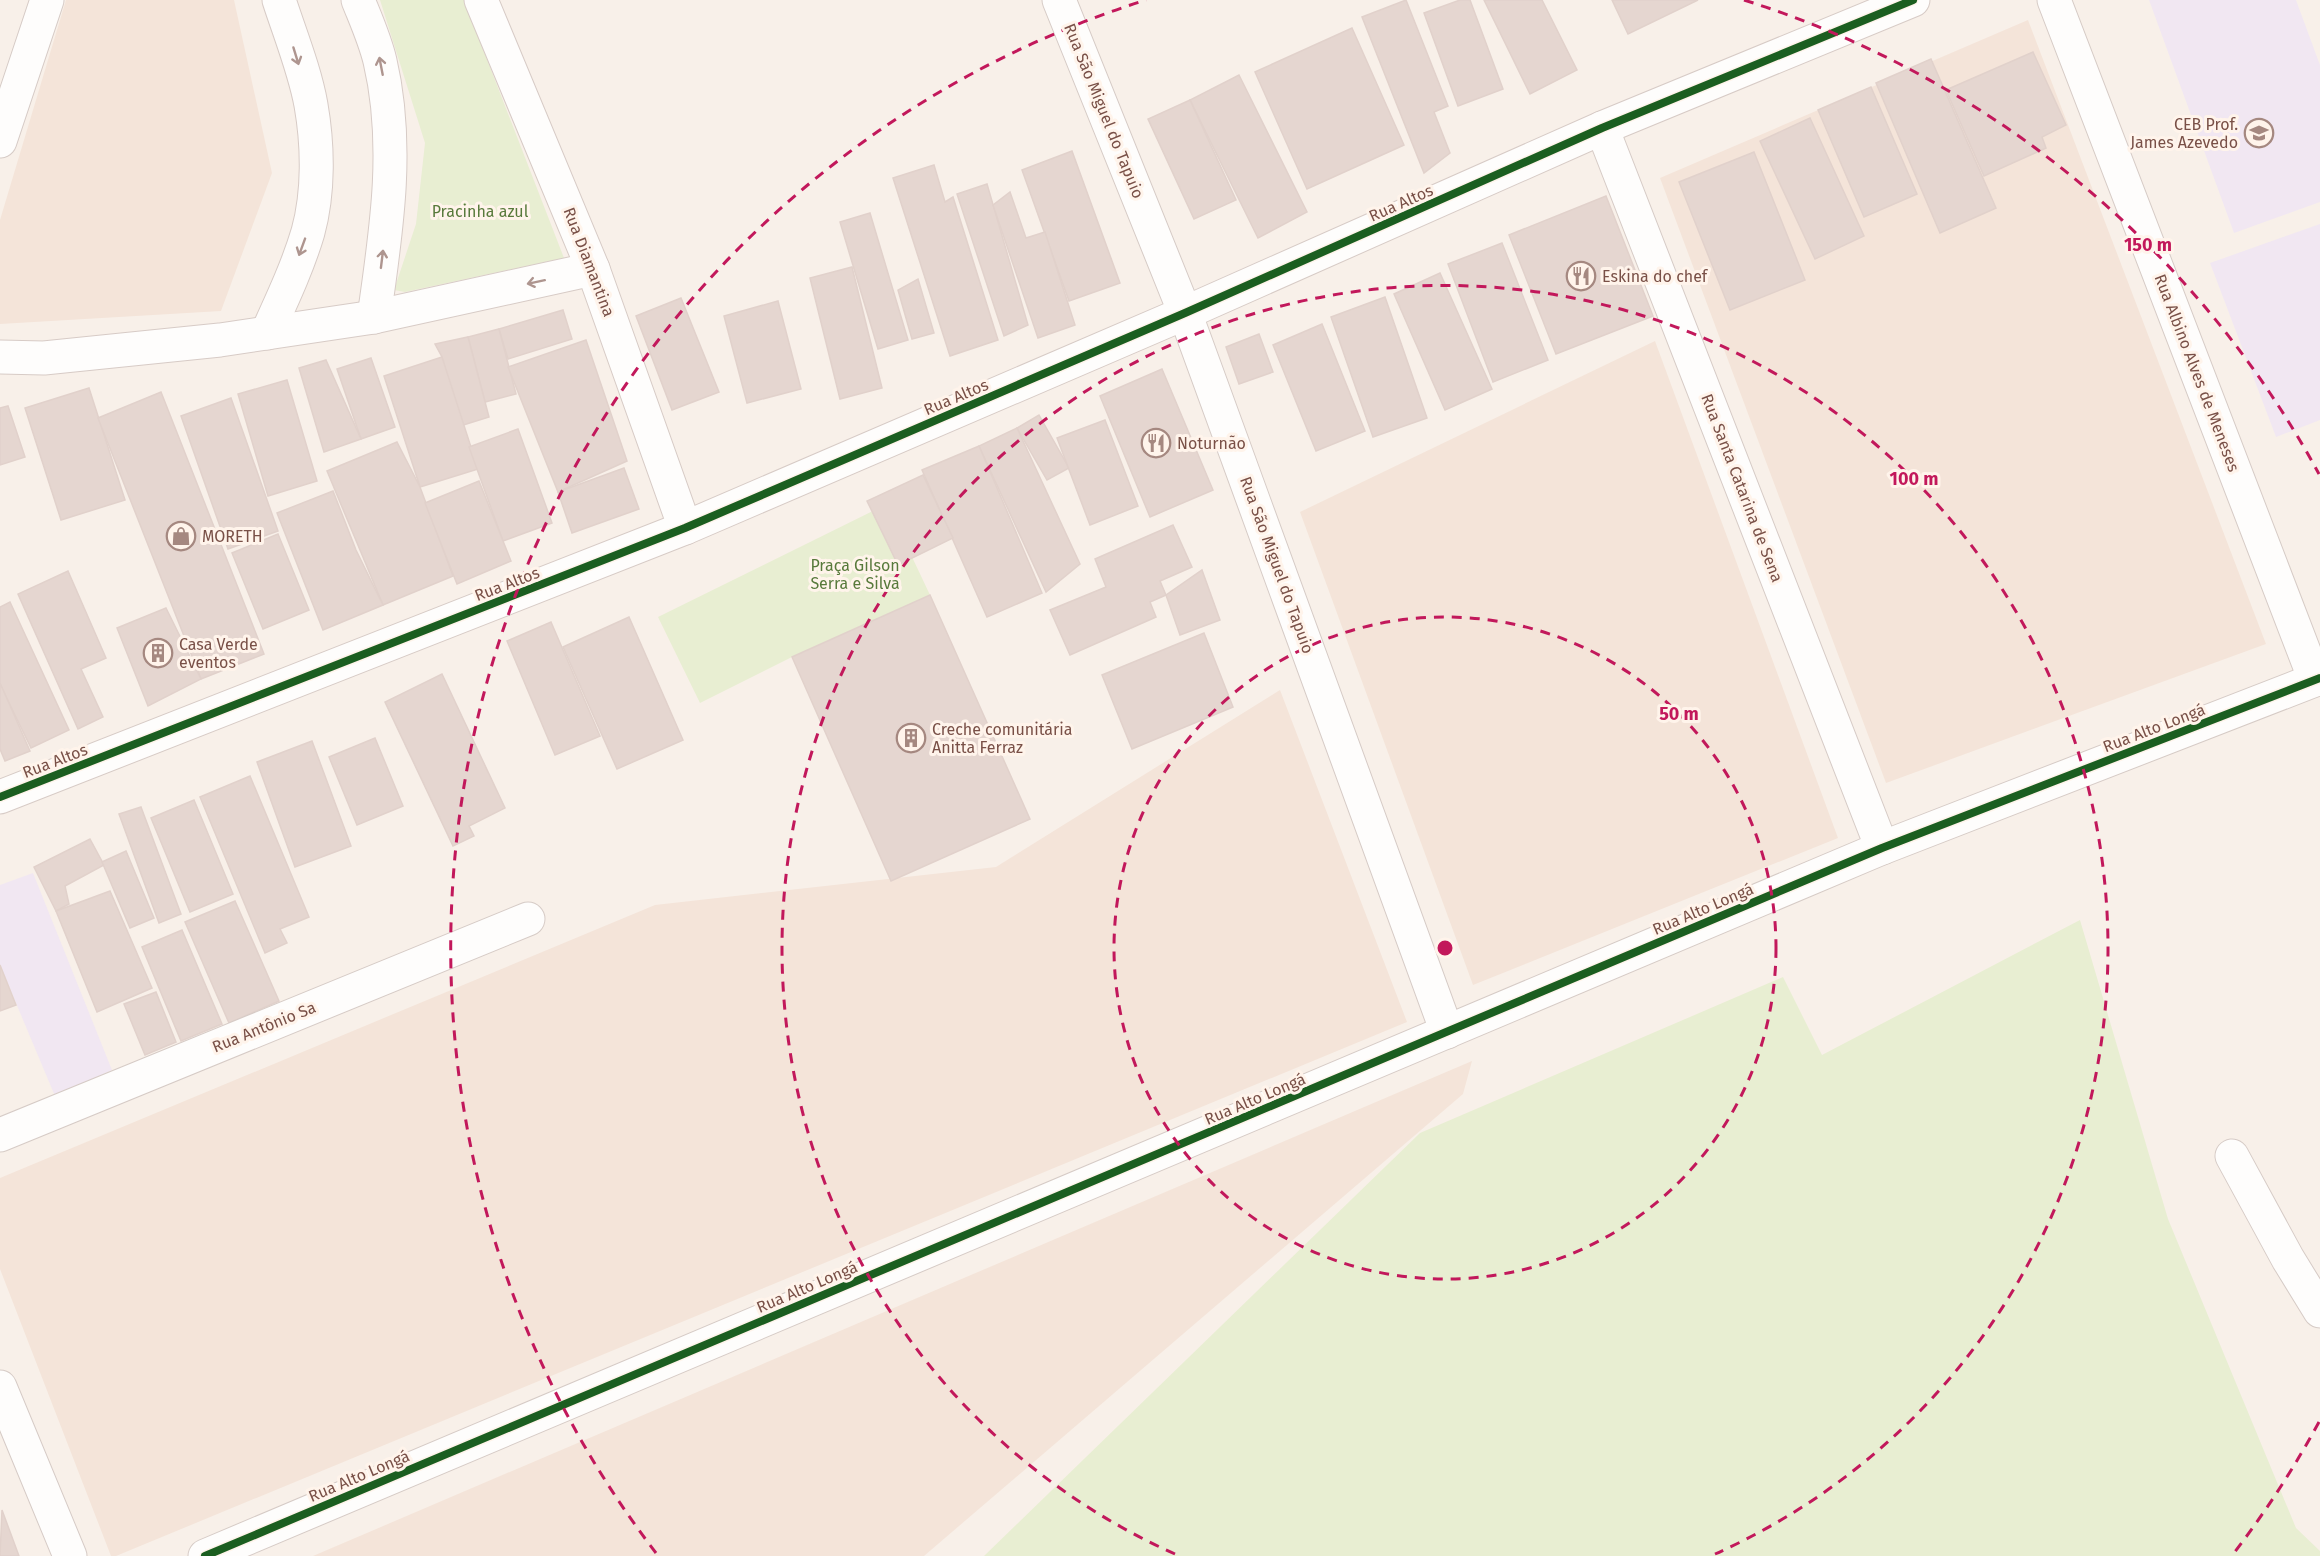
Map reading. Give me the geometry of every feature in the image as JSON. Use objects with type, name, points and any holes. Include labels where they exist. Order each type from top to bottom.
[{"type":"street","points":[[0,141],[47,0]]},
{"type":"street","points":[[267,333],[308,232],[314,202],[315,167],[311,103],[279,0]]},
{"type":"street","points":[[358,0],[380,60],[390,125],[390,191],[374,317]]},
{"type":"street","name":"Rua Diamantina","points":[[481,0],[593,270],[686,528]]},
{"type":"street","name":"Rua São Miguel do Tapuio","points":[[1059,0],[1185,313],[1447,1032]]},
{"type":"street","name":"Rua Altos","points":[[0,797],[686,528],[1185,313],[1602,128],[1913,0]]},
{"type":"street","name":"Rua Albino Alves de Meneses","points":[[2054,0],[2317,679]]},
{"type":"street","name":"Rua Santa Catarina de Sena","points":[[1602,128],[1881,848]]},
{"type":"street","points":[[0,357],[44,358],[90,354],[267,333],[374,317],[593,270]]},
{"type":"street","name":"Rua Alto Longá","points":[[205,1556],[1881,848],[2317,679]]},
{"type":"street","name":"Rua Antônio Sa","points":[[0,1135],[528,919]]},
{"type":"street","points":[[2232,1156],[2288,1259],[2320,1311]]},
{"type":"street","points":[[0,1387],[70,1556]]},
{"type":"shaded area","points":[[66,0],[234,0],[272,173],[221,311],[0,324],[0,220]]},
{"type":"shaded area","name":"CEB Prof. James Azevedo","points":[[2149,0],[2296,0],[2320,65],[2320,202],[2234,233]]},
{"type":"shaded area","points":[[2028,20],[2266,644],[1886,783],[1660,178]]},
{"type":"shaded area","points":[[2320,224],[2320,420],[2276,437],[2210,263]]},
{"type":"shaded area","points":[[1655,341],[1838,838],[1473,985],[1300,512]]},
{"type":"shaded area","points":[[1280,690],[1407,1022],[116,1556],[111,1556],[0,1269],[0,1178],[655,905],[996,867]]},
{"type":"shaded area","points":[[33,873],[112,1070],[55,1096],[0,965],[0,885]]},
{"type":"shaded area","points":[[1472,1061],[1463,1094],[924,1556],[313,1556]]},
{"type":"green space","name":"Pracinha azul","points":[[380,0],[464,0],[564,258],[405,292],[394,290],[416,224],[425,143]]},
{"type":"green space","name":"Praça Gilson Serra e Silva","points":[[887,504],[930,595],[792,657],[700,703],[658,617]]},
{"type":"green space","points":[[2080,920],[2168,1219],[2296,1528],[2320,1551],[2320,1556],[984,1556],[1420,1133],[1783,977],[1822,1055]]},
{"type":"building","points":[[1406,0],[1448,106],[1434,112],[1450,153],[1424,173],[1362,17]]},
{"type":"building","points":[[1460,0],[1470,0],[1503,89],[1458,106],[1424,13]]},
{"type":"building","points":[[1484,0],[1542,0],[1577,70],[1530,94]]},
{"type":"building","points":[[1612,0],[1698,0],[1628,34]]},
{"type":"building","points":[[1352,28],[1404,145],[1307,189],[1255,72]]},
{"type":"building","points":[[2033,52],[2066,125],[2042,137],[2046,148],[1984,176],[1946,90]]},
{"type":"building","points":[[1931,59],[1996,208],[1940,233],[1876,83]]},
{"type":"building","points":[[1239,75],[1307,212],[1258,238],[1190,100]]},
{"type":"building","points":[[1871,87],[1917,194],[1864,217],[1818,110]]},
{"type":"building","points":[[1190,100],[1236,200],[1194,219],[1148,119]]},
{"type":"building","points":[[1810,118],[1864,236],[1815,259],[1760,141]]},
{"type":"building","points":[[1072,151],[1120,283],[1069,301],[1022,170]]},
{"type":"building","points":[[1754,152],[1805,280],[1730,310],[1679,182]]},
{"type":"building","points":[[934,165],[945,202],[953,197],[998,340],[950,356],[893,178]]},
{"type":"building","points":[[987,184],[1028,325],[1004,336],[957,194]]},
{"type":"building","points":[[1010,192],[1026,238],[1045,232],[1075,325],[1038,338],[993,205]]},
{"type":"building","name":"Eskina do chef","points":[[1606,196],[1653,316],[1556,354],[1509,235]]},
{"type":"building","points":[[870,213],[908,340],[878,349],[840,222]]},
{"type":"building","points":[[1502,243],[1548,360],[1493,382],[1448,264]]},
{"type":"building","points":[[852,267],[882,388],[840,399],[810,278]]},
{"type":"building","points":[[1440,273],[1492,389],[1445,410],[1394,294]]},
{"type":"building","points":[[918,279],[934,333],[912,339],[898,290]]},
{"type":"building","points":[[1385,297],[1427,418],[1373,437],[1331,317]]},
{"type":"building","points":[[681,298],[719,392],[672,410],[636,316]]},
{"type":"building","points":[[778,301],[801,389],[747,403],[724,316]]},
{"type":"building","points":[[563,310],[572,339],[508,359],[499,329]]},
{"type":"building","points":[[1322,324],[1365,431],[1316,451],[1273,345]]},
{"type":"building","points":[[499,329],[516,394],[485,402],[468,337]]},
{"type":"building","points":[[1259,334],[1273,372],[1239,384],[1226,347]]},
{"type":"building","points":[[468,337],[489,417],[460,426],[442,357],[435,344]]},
{"type":"building","points":[[586,340],[627,461],[558,492],[508,367]]},
{"type":"building","points":[[442,357],[478,469],[420,487],[384,376]]},
{"type":"building","points":[[371,358],[395,427],[361,439],[337,369]]},
{"type":"building","points":[[326,360],[361,439],[324,452],[299,368]]},
{"type":"building","name":"Noturnão","points":[[1162,369],[1213,490],[1150,517],[1100,396]]},
{"type":"building","points":[[287,380],[317,481],[268,496],[238,394]]},
{"type":"building","points":[[89,388],[125,500],[61,520],[25,408]]},
{"type":"building","name":"MORETH","points":[[161,392],[264,654],[201,679],[98,418]]},
{"type":"building","points":[[231,398],[278,531],[228,549],[181,416]]},
{"type":"building","points":[[8,406],[25,457],[0,465],[0,408]]},
{"type":"building","points":[[1039,415],[1069,468],[1047,480],[1017,428]]},
{"type":"building","points":[[1105,420],[1138,506],[1090,525],[1057,438]]},
{"type":"building","points":[[1017,428],[1080,564],[1046,592],[979,446]]},
{"type":"building","points":[[518,429],[552,523],[503,541],[469,447]]},
{"type":"building","points":[[397,442],[420,487],[453,576],[383,605],[327,471]]},
{"type":"building","points":[[979,446],[1042,593],[987,617],[922,470]]},
{"type":"building","points":[[624,468],[639,509],[572,533],[558,492]]},
{"type":"building","points":[[923,475],[953,538],[898,565],[867,501]]},
{"type":"building","points":[[479,481],[511,561],[457,584],[425,503]]},
{"type":"building","points":[[333,491],[356,550],[383,605],[323,630],[277,513]]},
{"type":"building","points":[[1173,525],[1192,567],[1160,581],[1166,595],[1150,602],[1156,617],[1070,655],[1050,610],[1106,587],[1095,559]]},
{"type":"building","points":[[278,534],[309,610],[263,629],[232,553]]},
{"type":"building","points":[[1202,570],[1220,620],[1180,635],[1166,595]]},
{"type":"building","points":[[68,571],[106,658],[81,669],[103,717],[78,729],[18,594]]},
{"type":"building","name":"Creche comunitária Anitta Ferraz","points":[[930,595],[1030,819],[891,881],[792,657]]},
{"type":"building","points":[[10,602],[69,730],[31,748],[0,684],[0,607]]},
{"type":"building","name":"Casa Verde eventos","points":[[166,608],[201,679],[148,706],[117,628]]},
{"type":"building","points":[[629,617],[683,740],[617,769],[563,647]]},
{"type":"building","points":[[551,622],[600,736],[555,755],[507,641]]},
{"type":"building","points":[[1204,633],[1233,707],[1132,749],[1102,675]]},
{"type":"building","points":[[442,674],[505,808],[469,826],[474,836],[453,846],[385,702]]},
{"type":"building","points":[[0,683],[30,751],[5,761],[0,749]]},
{"type":"building","points":[[375,738],[403,806],[357,825],[329,757]]},
{"type":"building","points":[[312,741],[351,846],[295,867],[257,762]]},
{"type":"building","points":[[250,776],[309,917],[280,929],[287,943],[265,953],[200,797]]},
{"type":"building","points":[[194,800],[233,894],[190,912],[151,818]]},
{"type":"building","points":[[141,807],[181,914],[159,923],[119,814]]},
{"type":"building","points":[[90,839],[104,865],[65,886],[69,904],[56,911],[34,867]]},
{"type":"building","points":[[126,851],[154,918],[130,928],[102,862]]},
{"type":"building","points":[[110,891],[152,988],[97,1012],[56,911]]},
{"type":"building","points":[[235,901],[279,1001],[229,1023],[185,922]]},
{"type":"building","points":[[182,930],[222,1024],[181,1041],[142,947]]},
{"type":"building","points":[[0,965],[16,1005],[0,1011]]},
{"type":"building","points":[[156,992],[176,1042],[145,1055],[124,1004]]},
{"type":"building","points":[[2,1510],[19,1556],[0,1556]]},
{"type":"cycle path","points":[[0,797],[685,528],[1185,313],[1602,128],[1913,0]]},
{"type":"cycle path","points":[[205,1556],[1882,848],[2320,678]]},
{"type":"place","name":"CEB Prof. James Azevedo","points":[[2259,133]]},
{"type":"place","name":"Eskina do chef","points":[[1581,276]]},
{"type":"place","name":"Noturnão","points":[[1156,443]]},
{"type":"place","name":"MORETH","points":[[181,536]]},
{"type":"place","name":"Casa Verde eventos","points":[[158,653]]},
{"type":"place","name":"Creche comunitária Anitta Ferraz","points":[[911,738]]}]
